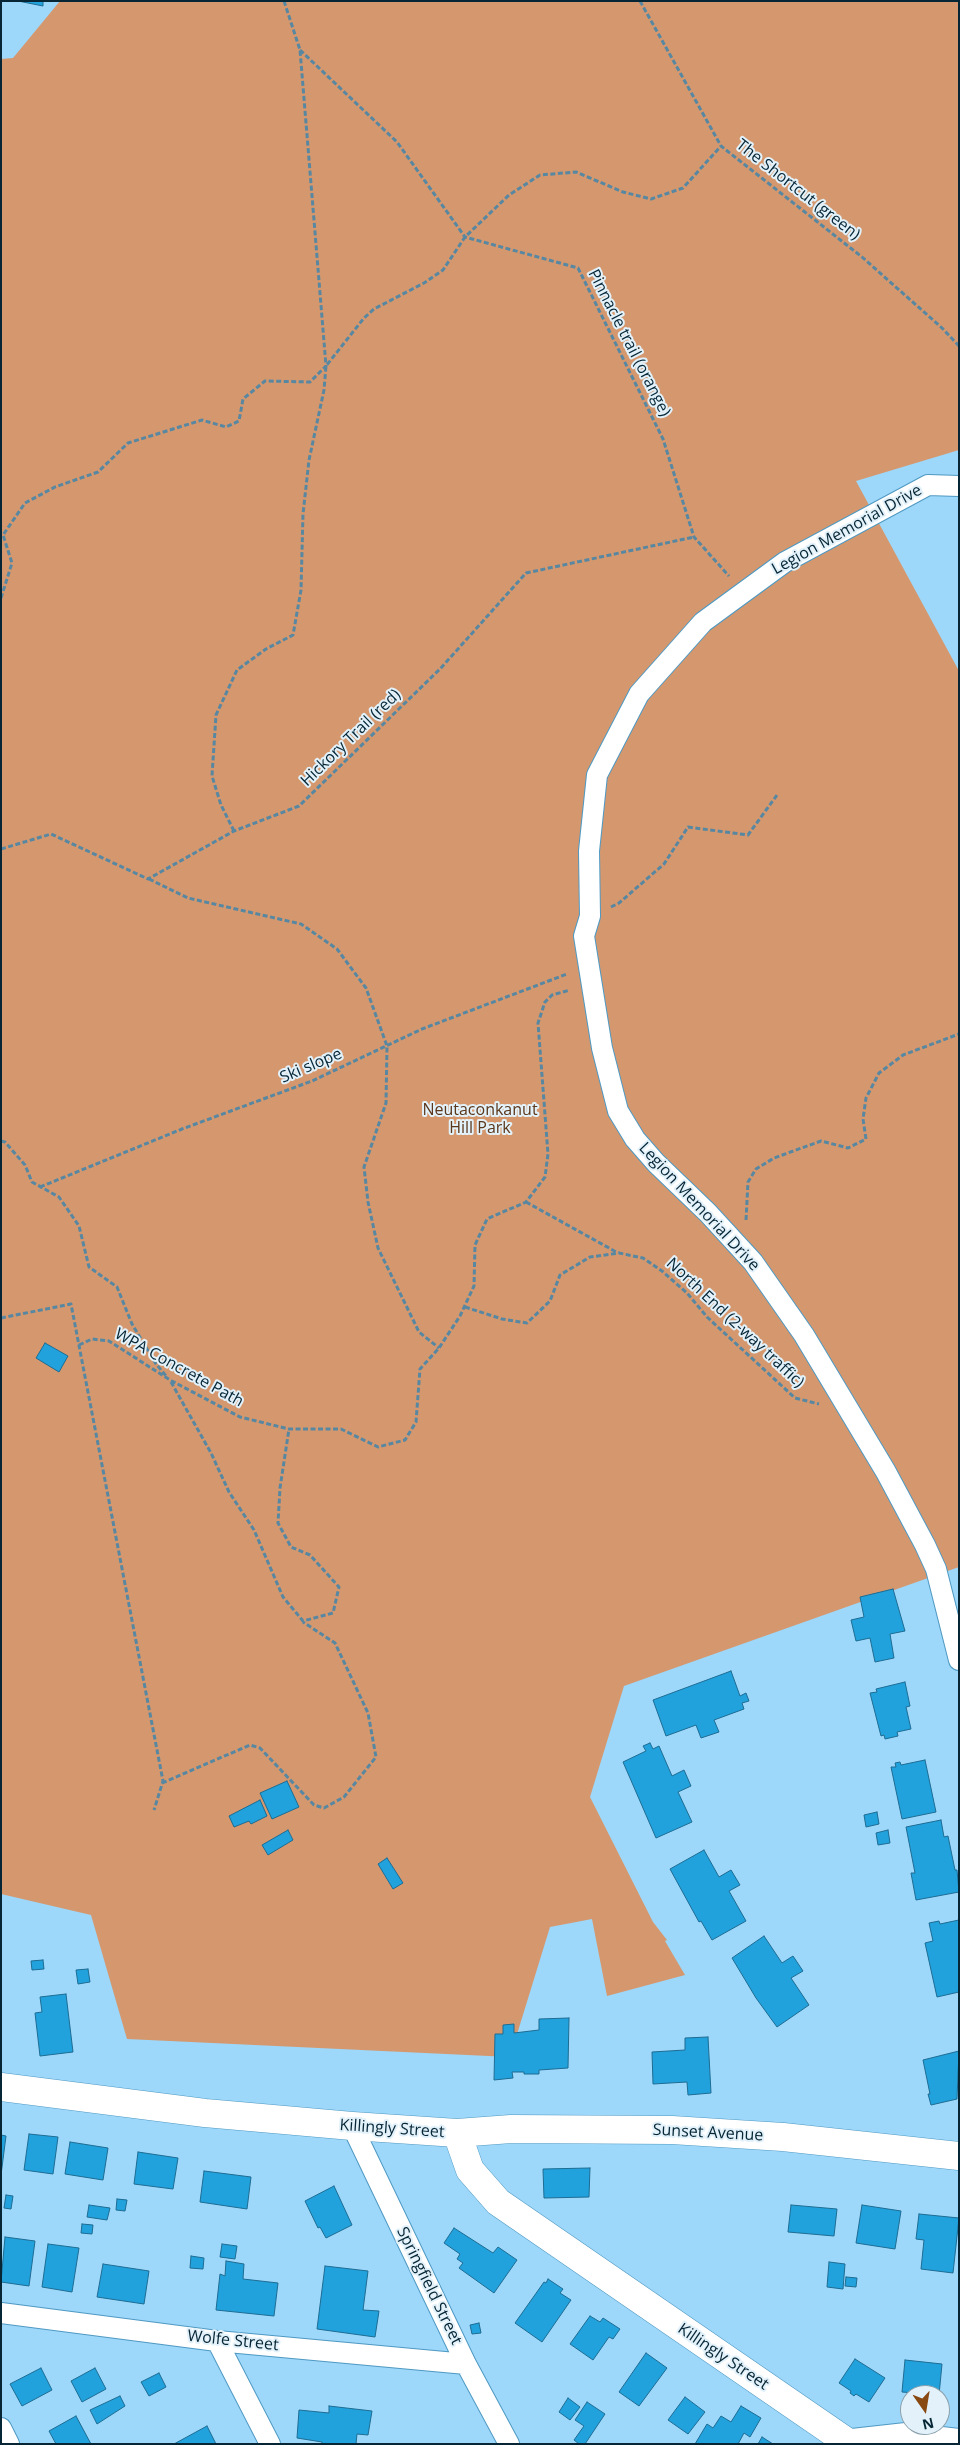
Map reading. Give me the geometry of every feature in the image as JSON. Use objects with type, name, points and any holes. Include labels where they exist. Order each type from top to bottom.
[{"type":"main road","name":"Killingly Street","points":[[1,2087],[205,2113],[456,2133],[470,2170],[498,2202],[846,2442]]},
{"type":"main road","name":"Sunset Avenue","points":[[456,2133],[511,2129],[672,2130],[783,2137],[959,2156]]},
{"type":"street","name":"Legion Memorial Drive","points":[[959,486],[928,485],[785,562],[703,622],[639,694],[597,775],[588,852],[590,916],[584,936],[602,1048],[618,1111],[635,1139],[656,1163],[708,1213],[753,1262],[804,1335],[886,1472],[936,1569],[959,1660]]},
{"type":"street","name":"Springfield Street","points":[[352,2126],[466,2364],[509,2444]]},
{"type":"street","name":"Wolfe Street","points":[[1,2313],[217,2341],[466,2364]]},
{"type":"street","points":[[217,2341],[270,2444]]},
{"type":"street","points":[[1,2428],[10,2444]]},
{"type":"street","points":[[846,2442],[906,2433],[959,2439]]},
{"type":"path","points":[[234,831],[221,805],[212,776],[216,715],[237,670],[266,649],[293,635],[300,590],[303,514],[309,460],[324,390],[326,366],[300,50],[284,1]]},
{"type":"path","name":"The Shortcut (green)","points":[[640,1],[721,146],[862,257],[942,328],[959,346]]},
{"type":"path","points":[[300,50],[397,142],[465,237]]},
{"type":"path","points":[[1,598],[12,563],[3,535],[25,503],[55,487],[98,472],[128,444],[202,420],[226,427],[239,421],[243,399],[265,381],[310,382],[326,366],[374,308],[424,283],[443,270],[465,237],[509,195],[540,175],[576,172],[623,192],[651,200],[683,188],[721,146]]},
{"type":"path","name":"Pinnacle trail (orange)","points":[[465,237],[578,268],[663,439],[694,538],[743,593]]},
{"type":"path","name":"Hickory Trail (red)","points":[[148,879],[234,831],[299,806],[440,668],[526,573],[694,538]]},
{"type":"path","points":[[590,916],[619,903],[664,864],[688,827],[748,835],[777,795]]},
{"type":"path","points":[[1,849],[51,834],[188,898],[301,924],[337,949],[366,988],[387,1046],[386,1103],[364,1167],[368,1202],[378,1248],[418,1332],[439,1348]]},
{"type":"path","name":"Ski slope","points":[[40,1186],[182,1129],[312,1081],[422,1029],[589,965]]},
{"type":"path","name":"WPA Concrete Path","points":[[79,1345],[92,1339],[109,1341],[170,1380],[240,1416],[289,1429],[341,1429],[378,1447],[405,1440],[416,1422],[420,1369],[439,1348],[465,1307],[474,1286],[475,1245],[487,1219],[526,1202],[545,1177],[548,1154],[538,1023],[545,1002],[552,995],[564,992]]},
{"type":"path","points":[[753,1262],[746,1233],[746,1210],[748,1182],[756,1169],[774,1158],[821,1141],[848,1148],[866,1139],[863,1119],[866,1098],[879,1073],[904,1055],[959,1034]]},
{"type":"path","points":[[1,1141],[5,1142],[25,1165],[32,1182],[59,1197],[80,1226],[89,1266],[117,1286],[132,1324],[156,1364],[170,1380],[211,1453],[229,1492],[254,1530],[283,1596],[303,1621],[335,1643],[368,1713],[376,1757],[344,1797],[324,1808],[314,1805],[260,1748],[250,1745],[162,1784]]},
{"type":"path","points":[[526,1202],[619,1253]]},
{"type":"path","name":"North End (2-way traffic)","points":[[465,1307],[502,1319],[526,1323],[550,1302],[560,1275],[590,1257],[619,1253],[643,1258],[662,1271],[687,1293],[707,1318],[795,1398],[826,1406],[841,1396]]},
{"type":"path","points":[[1,1318],[71,1304],[162,1784],[154,1810]]},
{"type":"path","points":[[289,1429],[280,1488],[278,1523],[291,1546],[310,1555],[339,1587],[334,1612],[303,1621]]},
{"type":"green space","name":"Neutaconkanut Hill Park","points":[[60,1],[959,1],[959,450],[856,481],[959,671],[959,1567],[624,1686],[590,1797],[653,1922],[667,1940],[665,1941],[685,1975],[607,1996],[592,1919],[550,1927],[510,2057],[127,2039],[91,1915],[1,1894],[1,59],[13,58]]},
{"type":"building","points":[[18,1],[43,1],[43,6]]},
{"type":"building","points":[[45,1343],[68,1356],[59,1372],[36,1358]]},
{"type":"building","points":[[893,1589],[905,1631],[890,1634],[894,1658],[875,1662],[870,1638],[856,1641],[851,1620],[864,1617],[860,1597]]},
{"type":"building","points":[[731,1671],[740,1696],[746,1693],[749,1701],[742,1703],[744,1709],[714,1720],[719,1732],[701,1738],[696,1725],[666,1736],[653,1700]]},
{"type":"building","points":[[905,1682],[910,1706],[906,1707],[911,1729],[897,1732],[898,1736],[885,1739],[884,1735],[881,1736],[870,1693],[877,1692],[876,1689]]},
{"type":"building","points":[[650,1743],[653,1749],[659,1746],[672,1776],[684,1770],[691,1786],[678,1792],[692,1822],[656,1838],[623,1762],[646,1751],[643,1746]]},
{"type":"building","points":[[925,1760],[936,1812],[902,1819],[891,1767],[896,1767],[895,1763],[900,1762],[901,1765]]},
{"type":"building","points":[[287,1781],[299,1807],[272,1819],[260,1793]]},
{"type":"building","points":[[260,1800],[267,1816],[251,1824],[249,1821],[234,1827],[229,1816]]},
{"type":"building","points":[[877,1812],[879,1824],[866,1827],[864,1815]]},
{"type":"building","points":[[941,1820],[944,1837],[948,1836],[955,1870],[957,1870],[959,1892],[916,1900],[911,1873],[915,1873],[906,1827]]},
{"type":"building","points":[[288,1830],[293,1840],[268,1855],[262,1845]]},
{"type":"building","points":[[888,1830],[890,1843],[878,1845],[876,1833]]},
{"type":"building","points":[[704,1850],[719,1877],[731,1870],[740,1885],[729,1891],[746,1921],[712,1940],[701,1921],[699,1922],[670,1869]]},
{"type":"building","points":[[387,1858],[403,1883],[393,1889],[378,1864]]},
{"type":"building","points":[[959,1920],[959,1992],[937,1997],[925,1943],[933,1941],[929,1923],[939,1921],[940,1924]]},
{"type":"building","points":[[764,1936],[782,1963],[793,1956],[803,1971],[791,1978],[809,2005],[777,2027],[756,1998],[732,1958]]},
{"type":"building","points":[[43,1960],[44,1969],[32,1970],[31,1961]]},
{"type":"building","points":[[88,1969],[90,1982],[78,1984],[76,1970]]},
{"type":"building","points":[[66,1994],[73,2052],[40,2056],[35,2013],[42,2012],[40,1997]]},
{"type":"building","points":[[569,2018],[568,2068],[539,2070],[539,2074],[512,2072],[513,2078],[494,2080],[495,2034],[503,2034],[503,2025],[514,2024],[514,2033],[539,2030],[539,2019]]},
{"type":"building","points":[[708,2037],[711,2093],[688,2095],[687,2082],[653,2084],[652,2052],[685,2050],[685,2038]]},
{"type":"building","points":[[959,2051],[957,2099],[931,2105],[923,2060]]},
{"type":"building","points":[[29,2134],[58,2137],[53,2174],[24,2170]]},
{"type":"building","points":[[1,2135],[6,2136],[1,2175]]},
{"type":"building","points":[[70,2142],[108,2148],[103,2180],[65,2174]]},
{"type":"building","points":[[138,2152],[178,2158],[173,2189],[134,2184]]},
{"type":"building","points":[[590,2168],[589,2197],[544,2198],[543,2169]]},
{"type":"building","points":[[204,2171],[251,2177],[247,2209],[200,2202]]},
{"type":"building","points":[[334,2186],[352,2225],[326,2238],[320,2227],[318,2228],[305,2201]]},
{"type":"building","points":[[6,2195],[13,2196],[11,2209],[4,2208]]},
{"type":"building","points":[[117,2199],[127,2200],[125,2211],[116,2210]]},
{"type":"building","points":[[89,2205],[110,2208],[107,2220],[87,2217]]},
{"type":"building","points":[[791,2205],[837,2209],[834,2236],[788,2232]]},
{"type":"building","points":[[862,2205],[901,2211],[895,2249],[856,2243]]},
{"type":"building","points":[[919,2214],[959,2218],[953,2273],[921,2269],[924,2240],[916,2239]]},
{"type":"building","points":[[82,2224],[93,2225],[92,2234],[81,2233]]},
{"type":"building","points":[[454,2228],[493,2253],[498,2247],[517,2260],[494,2293],[459,2268],[463,2263],[457,2259],[460,2254],[444,2243]]},
{"type":"building","points":[[5,2237],[35,2241],[29,2286],[1,2282]]},
{"type":"building","points":[[48,2244],[79,2248],[72,2292],[42,2287]]},
{"type":"building","points":[[222,2244],[237,2246],[235,2259],[220,2257]]},
{"type":"building","points":[[191,2256],[204,2258],[203,2269],[190,2268]]},
{"type":"building","points":[[226,2261],[244,2264],[243,2279],[278,2283],[274,2316],[216,2310],[220,2274],[225,2276]]},
{"type":"building","points":[[829,2262],[845,2264],[843,2289],[827,2287]]},
{"type":"building","points":[[103,2264],[149,2271],[144,2304],[97,2297]]},
{"type":"building","points":[[325,2266],[368,2271],[363,2310],[379,2311],[375,2337],[317,2329]]},
{"type":"building","points":[[846,2277],[857,2278],[856,2287],[845,2286]]},
{"type":"building","points":[[548,2279],[563,2289],[560,2293],[571,2300],[542,2342],[515,2323]]},
{"type":"building","points":[[590,2316],[600,2322],[603,2318],[620,2329],[613,2339],[609,2337],[593,2360],[570,2344]]},
{"type":"building","points":[[479,2323],[481,2333],[472,2334],[470,2325]]},
{"type":"building","points":[[646,2353],[667,2368],[639,2406],[619,2392]]},
{"type":"building","points":[[855,2359],[885,2378],[869,2402],[856,2394],[854,2396],[850,2393],[851,2391],[839,2383]]},
{"type":"building","points":[[905,2360],[942,2364],[940,2385],[903,2385]]},
{"type":"building","points":[[41,2368],[52,2390],[22,2406],[10,2384]]},
{"type":"building","points":[[95,2368],[106,2389],[82,2402],[71,2381]]},
{"type":"building","points":[[159,2373],[166,2387],[149,2396],[141,2382]]},
{"type":"building","points":[[120,2396],[125,2406],[97,2424],[90,2410]]},
{"type":"building","points":[[685,2397],[705,2412],[688,2434],[668,2420]]},
{"type":"building","points":[[568,2398],[580,2407],[570,2420],[559,2412]]},
{"type":"building","points":[[587,2402],[605,2414],[585,2444],[579,2444],[574,2440],[584,2426],[575,2420]]},
{"type":"building","points":[[329,2406],[372,2411],[368,2435],[357,2434],[356,2444],[322,2444],[322,2442],[297,2438],[299,2410],[329,2413]]},
{"type":"building","points":[[741,2406],[761,2418],[750,2437],[744,2433],[738,2444],[695,2444],[707,2424],[713,2428],[721,2416],[731,2422]]},
{"type":"building","points":[[76,2416],[91,2444],[56,2444],[49,2431]]},
{"type":"building","points":[[207,2426],[216,2444],[174,2444]]},
{"type":"building","points":[[762,2437],[773,2444],[758,2444]]}]
